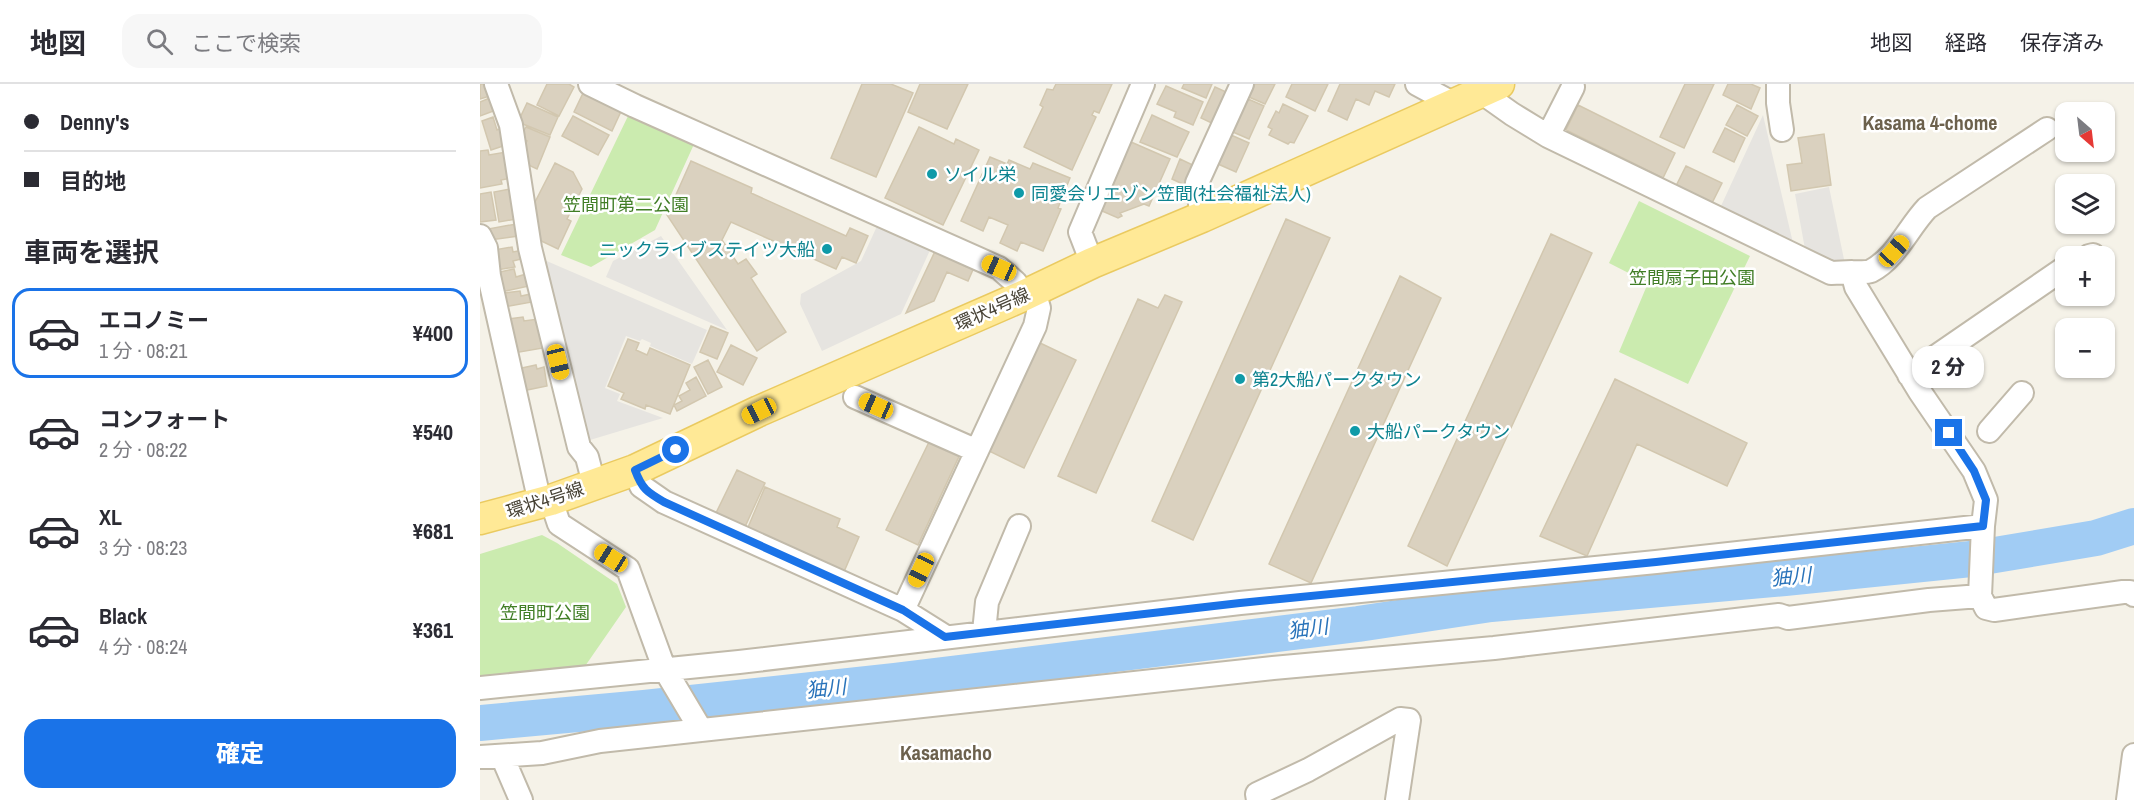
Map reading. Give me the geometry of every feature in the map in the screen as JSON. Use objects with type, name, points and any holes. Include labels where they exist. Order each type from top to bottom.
[{"type":"main road","name":"環状4号線","points":[[480,519],[546,501],[635,470],[759,411],[1478,93]]},
{"type":"street","points":[[496,84],[511,125],[530,248],[552,341],[579,447],[587,457],[594,484]]},
{"type":"street","points":[[591,84],[635,106],[999,268],[1029,293],[1039,308],[1035,326],[903,610]]},
{"type":"street","points":[[1092,263],[1080,232],[1143,84]]},
{"type":"street","points":[[1202,217],[1197,183],[1242,84]]},
{"type":"street","points":[[1417,84],[1478,93],[1548,136],[1831,273],[1869,272],[1883,262],[1904,239],[1916,219],[1927,208],[2047,129]]},
{"type":"street","points":[[1778,84],[1782,130]]},
{"type":"street","points":[[1548,136],[1576,85]]},
{"type":"street","points":[[480,236],[486,248],[489,276],[546,501],[559,524],[628,569],[664,668],[701,730]]},
{"type":"street","points":[[1852,272],[1856,287],[1909,375],[1975,443]]},
{"type":"street","points":[[1909,375],[2055,275]]},
{"type":"street","points":[[2022,393],[1975,443],[1974,471],[1986,500],[1978,596],[1986,608],[1994,610],[2123,592],[2130,592],[2134,595]]},
{"type":"street","points":[[855,397],[977,451]]},
{"type":"street","points":[[635,470],[641,486],[664,502],[903,610],[945,637]]},
{"type":"street","points":[[984,632],[987,602],[1019,526]]},
{"type":"street","points":[[480,688],[762,659],[1240,603],[1656,562],[1983,526]]},
{"type":"street","points":[[491,757],[542,753],[600,741],[1273,668],[1494,648],[1779,615],[1788,618],[1978,596]]},
{"type":"street","points":[[1258,800],[1257,794],[1308,770],[1400,719],[1408,720],[1397,800]]},
{"type":"street","points":[[2128,800],[2134,755]]},
{"type":"street","points":[[491,757],[521,800]]},
{"type":"green space","name":"笠間町第二公園","points":[[629,114],[695,142],[655,230],[591,267],[561,255]]},
{"type":"green space","name":"笠間扇子田公園","points":[[1639,201],[1750,256],[1688,384],[1619,352],[1648,283],[1609,263]]},
{"type":"green space","name":"笠間町公園","points":[[542,535],[617,584],[626,607],[581,672],[480,680],[480,554]]},
{"type":"shaded area","points":[[1763,115],[1793,243],[1721,206]]},
{"type":"shaded area","points":[[1829,187],[1846,269],[1805,249],[1795,194]]},
{"type":"shaded area","points":[[878,224],[931,248],[901,314],[822,351],[800,304],[801,294],[861,261]]},
{"type":"shaded area","points":[[661,236],[727,330],[606,277],[613,261]]},
{"type":"shaded area","points":[[535,256],[707,330],[692,364],[650,346],[651,343],[642,339],[640,341],[626,336],[605,388],[620,394],[617,401],[663,418],[590,440]]},
{"type":"building","points":[[480,84],[489,84],[490,96],[480,99]]},
{"type":"building","points":[[547,84],[569,84],[574,87],[559,116],[537,105]]},
{"type":"building","points":[[862,84],[891,84],[913,93],[876,177],[831,158]]},
{"type":"building","points":[[920,84],[968,84],[947,129],[908,112]]},
{"type":"building","points":[[1056,84],[1112,84],[1099,113],[1094,111],[1092,115],[1096,117],[1072,170],[1024,147],[1043,107],[1040,105],[1047,89],[1053,90]]},
{"type":"building","points":[[1184,84],[1212,84],[1206,98],[1182,88]]},
{"type":"building","points":[[1255,84],[1275,84],[1265,104],[1249,97]]},
{"type":"building","points":[[1292,84],[1328,84],[1315,111],[1286,97]]},
{"type":"building","points":[[1340,84],[1395,84],[1389,97],[1375,91],[1369,105],[1356,99],[1347,120],[1328,111]]},
{"type":"building","points":[[1685,84],[1714,84],[1684,148],[1660,137]]},
{"type":"building","points":[[1728,84],[1751,84],[1760,88],[1751,109],[1723,95]]},
{"type":"building","points":[[1166,86],[1203,102],[1193,125],[1174,117],[1176,112],[1157,104]]},
{"type":"building","points":[[1215,87],[1235,96],[1220,127],[1201,118]]},
{"type":"building","points":[[585,89],[623,107],[612,131],[574,112]]},
{"type":"building","points":[[492,97],[496,110],[480,116],[480,102]]},
{"type":"building","points":[[1248,99],[1264,106],[1249,139],[1233,132]]},
{"type":"building","points":[[527,103],[558,117],[550,135],[518,122]]},
{"type":"building","points":[[1283,104],[1308,116],[1294,143],[1288,144],[1269,135],[1272,129],[1268,127],[1276,111],[1279,113]]},
{"type":"building","points":[[1578,105],[1675,153],[1663,178],[1566,130]]},
{"type":"building","points":[[1737,105],[1758,116],[1747,136],[1726,125]]},
{"type":"building","points":[[1152,115],[1189,132],[1177,157],[1140,142]]},
{"type":"building","points":[[573,116],[609,135],[598,155],[562,136]]},
{"type":"building","points":[[493,117],[497,130],[501,128],[506,145],[491,150],[482,121]]},
{"type":"building","points":[[526,127],[550,137],[537,169],[522,162],[527,151],[523,149],[527,141],[520,138]]},
{"type":"building","name":"ソイル栄","points":[[919,127],[954,144],[956,139],[979,150],[943,225],[885,198]]},
{"type":"building","points":[[1725,128],[1745,138],[1734,162],[1713,152]]},
{"type":"building","points":[[1824,134],[1831,185],[1791,191],[1787,165],[1802,163],[1798,138]]},
{"type":"building","points":[[1231,135],[1249,143],[1236,172],[1218,164]]},
{"type":"building","points":[[1131,142],[1170,159],[1149,206],[1144,204],[1120,213],[1122,216],[1118,218],[1100,210]]},
{"type":"building","points":[[488,150],[489,155],[506,152],[511,178],[501,180],[502,184],[480,188],[480,151]]},
{"type":"building","name":"同愛会リエゾン笠間(社会福祉法人)","points":[[990,157],[1007,164],[1009,160],[1030,169],[1033,163],[1070,178],[1058,208],[1061,209],[1043,251],[1021,242],[1017,251],[1000,243],[1008,225],[989,217],[983,231],[961,221]]},
{"type":"building","points":[[1180,159],[1199,168],[1187,186],[1172,179]]},
{"type":"building","name":"ニックライブステイツ大船","points":[[691,161],[752,188],[751,193],[846,236],[850,228],[868,236],[856,263],[842,257],[836,269],[731,222],[722,240],[738,264],[746,259],[757,274],[751,278],[786,332],[757,351],[667,215]]},
{"type":"building","points":[[555,163],[573,172],[582,189],[567,219],[571,221],[558,249],[533,237],[532,208]]},
{"type":"building","points":[[1686,166],[1722,183],[1712,203],[1676,186]]},
{"type":"building","points":[[510,189],[516,219],[499,222],[494,192]]},
{"type":"building","points":[[491,192],[496,220],[480,222],[480,194]]},
{"type":"building","name":"第2大船パークタウン","points":[[1286,219],[1330,238],[1193,540],[1152,521]]},
{"type":"building","points":[[516,224],[518,236],[490,240],[488,229]]},
{"type":"building","points":[[1551,234],[1592,253],[1447,566],[1408,546]]},
{"type":"building","points":[[512,247],[513,252],[524,250],[525,258],[513,261],[515,267],[497,270],[494,250]]},
{"type":"building","points":[[937,247],[975,265],[968,281],[947,272],[934,301],[906,313]]},
{"type":"building","points":[[514,269],[516,277],[526,274],[529,286],[501,292],[498,280],[502,279],[500,272]]},
{"type":"building","name":"大船パークタウン","points":[[1400,276],[1441,298],[1311,583],[1269,564]]},
{"type":"building","points":[[520,291],[521,296],[531,294],[532,302],[503,307],[502,300],[506,299],[505,293]]},
{"type":"building","points":[[1165,295],[1182,302],[1096,493],[1058,476],[1138,299],[1158,308]]},
{"type":"building","points":[[523,317],[524,321],[538,319],[543,348],[514,353],[508,319]]},
{"type":"building","points":[[711,326],[728,333],[717,359],[700,352]]},
{"type":"building","points":[[628,339],[639,343],[636,350],[647,355],[650,348],[690,365],[670,414],[646,405],[645,409],[621,399],[624,393],[608,386]]},
{"type":"building","points":[[1038,342],[1076,360],[1024,468],[987,450]]},
{"type":"building","points":[[731,345],[757,358],[743,385],[717,372]]},
{"type":"building","points":[[708,360],[722,387],[708,394],[694,367]]},
{"type":"building","points":[[536,365],[537,369],[544,367],[547,386],[522,391],[517,369]]},
{"type":"building","points":[[696,377],[706,396],[677,411],[674,405],[682,401],[679,396],[690,390],[686,383]]},
{"type":"building","points":[[1615,379],[1747,443],[1727,486],[1637,444],[1587,556],[1540,536]]},
{"type":"building","points":[[931,438],[961,452],[918,545],[886,530]]},
{"type":"building","points":[[737,470],[765,483],[744,529],[715,515]]},
{"type":"building","points":[[765,487],[840,519],[837,527],[859,537],[843,574],[746,532]]},
{"type":"waterway","name":"㹨川","points":[[480,723],[895,681],[1358,624],[1491,604],[1971,559],[2096,538],[2134,526]]},
{"type":"place","name":"ソイル栄","points":[[932,174]]},
{"type":"place","name":"同愛会リエゾン笠間(社会福祉法人)","points":[[1019,193]]},
{"type":"place","name":"ニックライブステイツ大船","points":[[827,249]]},
{"type":"place","name":"第2大船パークタウン","points":[[1240,379]]},
{"type":"place","name":"大船パークタウン","points":[[1355,431]]},
{"type":"district","name":"Kasama 4-chome","points":[[1930,122]]},
{"type":"district","name":"Kasamacho","points":[[946,752]]},
{"type":"route","points":[[676,450],[635,470],[641,486],[664,502],[903,610],[945,637],[1240,603],[1656,562],[1983,526],[1986,500],[1974,471],[1949,433]]}]
